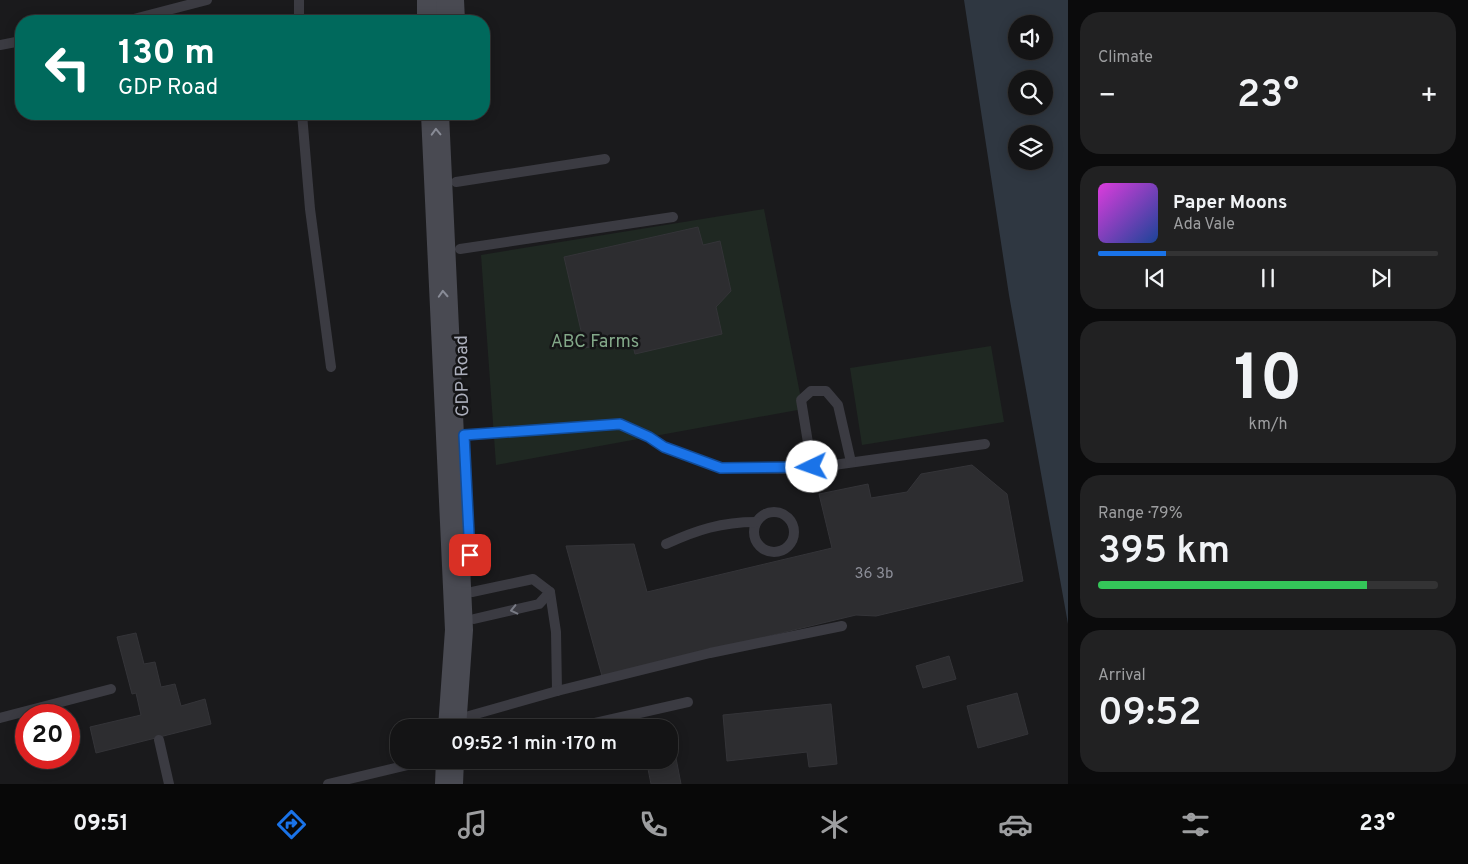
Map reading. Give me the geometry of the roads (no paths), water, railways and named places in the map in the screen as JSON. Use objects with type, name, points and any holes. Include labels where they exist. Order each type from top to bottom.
[{"type":"main road","points":[[431,0],[431,15]]},
{"type":"main road","points":[[450,0],[451,15]]},
{"type":"main road","points":[[435,120],[463,719]]},
{"type":"main road","name":"GDP Road","points":[[454,120],[460,249],[464,435],[474,619],[464,719]]},
{"type":"main road","points":[[449,784],[450,769]]},
{"type":"main road","points":[[465,784],[466,769]]},
{"type":"lane","points":[[149,15],[207,0]]},
{"type":"lane","points":[[299,0],[299,15]]},
{"type":"lane","points":[[0,45],[15,42]]},
{"type":"lane","points":[[303,120],[310,209],[331,367]]},
{"type":"lane","points":[[456,182],[605,159]]},
{"type":"lane","points":[[460,249],[601,226],[673,217]]},
{"type":"lane","points":[[812,467],[801,400],[811,391],[826,391],[838,405],[851,462]]},
{"type":"lane","points":[[464,435],[620,424],[649,437],[664,447],[721,468],[812,467],[985,444]]},
{"type":"lane","points":[[666,544],[694,532],[733,522],[756,522],[766,513],[779,512],[785,515],[793,526],[794,533],[790,545],[778,552],[765,551],[755,542],[753,528],[756,522]]},
{"type":"lane","points":[[472,592],[533,579],[550,592],[556,632],[558,691]]},
{"type":"lane","points":[[474,619],[538,604],[550,592]]},
{"type":"lane","points":[[477,719],[558,691],[710,653],[842,626]]},
{"type":"lane","points":[[0,718],[111,689]]},
{"type":"lane","points":[[613,719],[688,702]]},
{"type":"lane","points":[[159,740],[169,784]]},
{"type":"lane","points":[[328,784],[354,781],[397,769]]},
{"type":"park label","name":"ABC Farms","points":[[595,342]]}]
